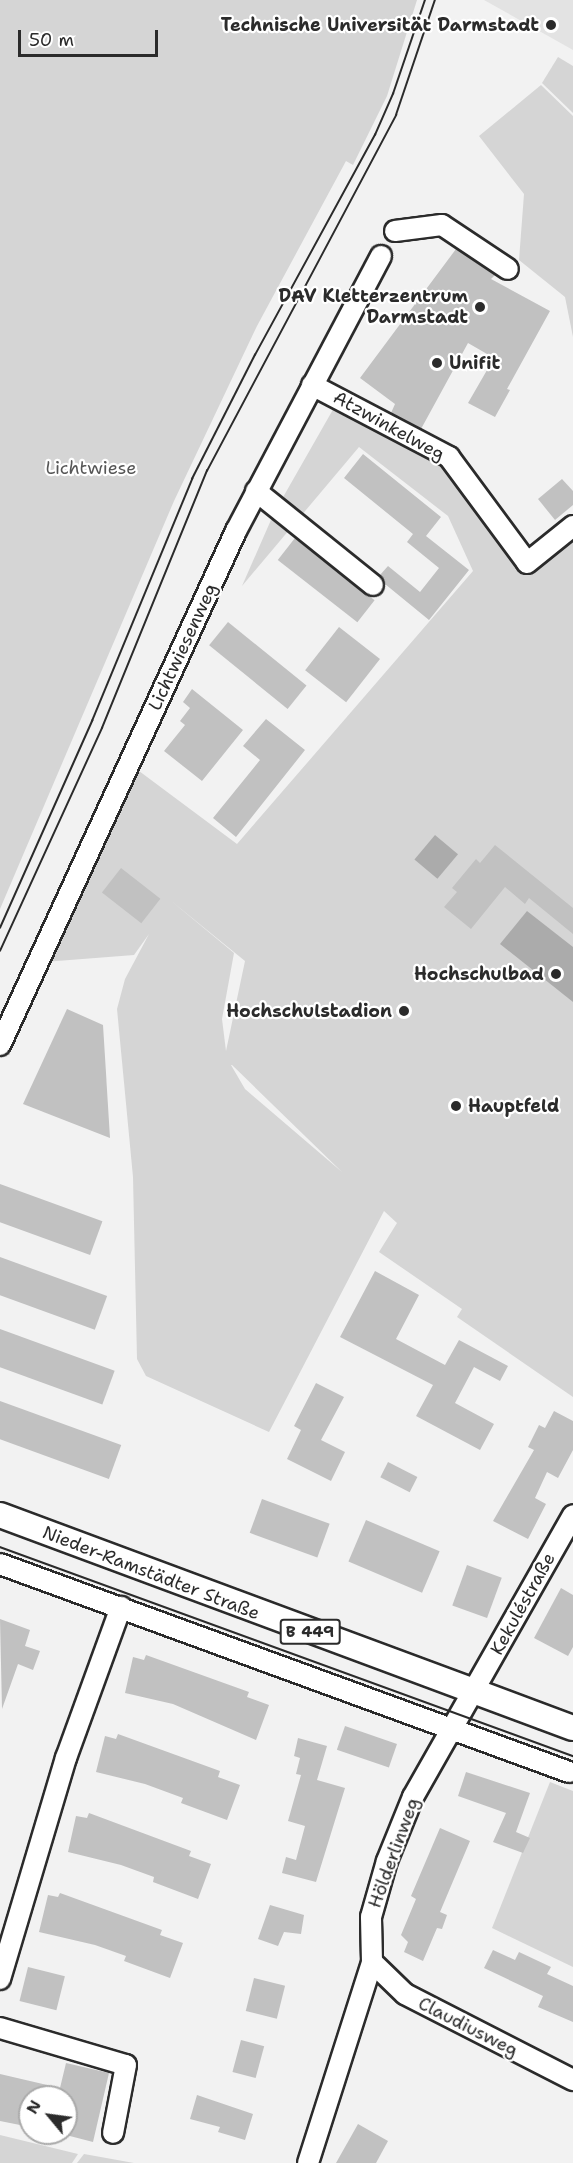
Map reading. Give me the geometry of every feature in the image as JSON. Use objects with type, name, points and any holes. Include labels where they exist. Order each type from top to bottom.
[{"type":"main road","name":"Nieder-Ramstädter Straße","points":[[0,1515],[573,1728]]},
{"type":"street","points":[[395,231],[442,225],[508,269]]},
{"type":"street","name":"Lichtwiesenweg","points":[[0,1045],[256,491],[381,256]]},
{"type":"street","name":"Atzwinkelweg","points":[[312,385],[449,457],[526,562],[573,526]]},
{"type":"street","points":[[256,491],[373,585]]},
{"type":"street","name":"Kekuléstraße","points":[[474,1692],[573,1515]]},
{"type":"street","points":[[0,1564],[569,1772]]},
{"type":"street","points":[[0,1979],[66,1758],[121,1607]]},
{"type":"street","name":"Hölderlinweg","points":[[308,2163],[372,1962],[371,1917],[387,1861],[413,1797],[474,1692]]},
{"type":"street","name":"Claudiusweg","points":[[372,1962],[405,1994],[573,2080]]},
{"type":"street","points":[[0,2028],[126,2065],[113,2133]]},
{"type":"shaded area","name":"Technische Universität Darmstadt","points":[[484,0],[573,0],[573,50]]},
{"type":"shaded area","points":[[435,835],[458,854],[437,879],[414,860]]},
{"type":"shaded area","name":"Hochschulbad","points":[[527,911],[573,947],[573,1002],[500,944]]},
{"type":"green space","name":"Lichtwiese","points":[[0,0],[417,0],[387,96],[353,165],[346,161],[257,326],[174,501],[0,909]]},
{"type":"green space","points":[[558,57],[573,66],[573,113],[542,83]]},
{"type":"green space","points":[[541,85],[573,116],[573,337],[565,297],[519,260],[524,194],[479,136]]},
{"type":"green space","points":[[339,399],[447,458],[527,567],[573,530],[573,1397],[457,1317],[462,1309],[379,1252],[397,1223],[384,1211],[269,1432],[146,1376],[137,1359],[133,1177],[117,1009],[125,979],[149,934],[134,955],[44,962],[135,768],[237,844],[473,571],[448,516],[359,447],[242,586],[274,513]],"holes":[[[170,900],[245,961],[226,1051],[222,1019],[234,953]],[[232,1065],[342,1172],[245,1089]]]},
{"type":"green space","points":[[550,1782],[573,1791],[573,1967],[492,1928]]},
{"type":"green space","points":[[0,2135],[18,2139],[18,2145],[41,2145],[78,2154],[72,2163],[0,2163]]},
{"type":"green space","points":[[84,2154],[134,2163],[77,2163]]},
{"type":"building","points":[[456,249],[495,275],[491,279],[550,311],[507,389],[510,390],[495,417],[468,403],[494,358],[468,343],[421,429],[391,413],[395,404],[360,378]]},
{"type":"building","points":[[363,454],[441,517],[426,536],[469,570],[429,620],[385,584],[380,575],[388,566],[420,592],[439,568],[407,542],[413,534],[344,478]]},
{"type":"building","points":[[562,479],[573,491],[573,505],[555,520],[538,499]]},
{"type":"building","points":[[295,538],[375,600],[357,622],[278,560]]},
{"type":"building","points":[[228,622],[306,686],[288,709],[209,645]]},
{"type":"building","points":[[339,627],[380,659],[346,702],[305,670]]},
{"type":"building","points":[[192,689],[243,730],[202,781],[164,751],[185,725],[180,721],[190,708],[183,702]]},
{"type":"building","points":[[266,719],[305,750],[236,837],[213,818],[260,760],[243,746]]},
{"type":"building","points":[[495,845],[573,908],[573,934],[529,898],[525,904],[505,887],[471,929],[444,907],[457,892],[452,888],[476,859],[480,863]]},
{"type":"building","points":[[121,868],[160,899],[141,923],[102,892]]},
{"type":"building","points":[[67,1009],[103,1025],[110,1138],[23,1104]]},
{"type":"building","points":[[0,1184],[102,1221],[90,1255],[0,1222]]},
{"type":"building","points":[[0,1257],[107,1296],[95,1330],[0,1295]]},
{"type":"building","points":[[375,1271],[419,1295],[396,1339],[445,1365],[459,1340],[508,1366],[500,1381],[474,1367],[455,1403],[494,1424],[480,1450],[416,1416],[433,1385],[340,1337]]},
{"type":"building","points":[[0,1329],[115,1371],[102,1405],[0,1367]]},
{"type":"building","points":[[316,1383],[344,1397],[321,1440],[345,1452],[331,1481],[287,1459],[301,1430],[294,1426]]},
{"type":"building","points":[[0,1401],[121,1445],[109,1479],[0,1439]]},
{"type":"building","points":[[554,1411],[573,1421],[573,1450],[558,1478],[547,1472],[535,1498],[546,1504],[528,1539],[493,1521],[534,1450],[528,1447],[539,1425],[545,1428]]},
{"type":"building","points":[[388,1462],[417,1477],[410,1492],[380,1477]]},
{"type":"building","points":[[262,1499],[330,1524],[317,1557],[250,1533]]},
{"type":"building","points":[[366,1520],[440,1551],[422,1593],[348,1561]]},
{"type":"building","points":[[467,1565],[502,1578],[487,1618],[452,1605]]},
{"type":"building","points":[[561,1588],[573,1595],[573,1647],[568,1656],[534,1638]]},
{"type":"building","points":[[0,1619],[30,1630],[25,1646],[40,1651],[33,1670],[18,1664],[2,1709]]},
{"type":"building","points":[[146,1655],[249,1692],[247,1697],[269,1705],[256,1740],[173,1704],[125,1693],[133,1657],[144,1660]]},
{"type":"building","points":[[345,1726],[397,1744],[389,1768],[337,1750]]},
{"type":"building","points":[[118,1734],[220,1771],[218,1777],[240,1785],[227,1820],[181,1803],[183,1798],[145,1784],[96,1772],[105,1736],[116,1739]]},
{"type":"building","points":[[298,1738],[327,1746],[317,1780],[345,1788],[316,1882],[282,1873],[286,1857],[296,1860],[305,1826],[288,1821],[301,1775],[296,1774],[300,1758],[294,1756]]},
{"type":"building","points":[[466,1772],[530,1793],[516,1832],[530,1838],[523,1853],[493,1842],[506,1813],[458,1796]]},
{"type":"building","points":[[89,1813],[191,1851],[189,1856],[211,1864],[198,1899],[153,1882],[154,1877],[121,1865],[68,1852],[76,1816],[87,1818]]},
{"type":"building","points":[[440,1828],[470,1841],[440,1912],[447,1915],[442,1929],[437,1928],[423,1961],[404,1952],[408,1942],[401,1935],[416,1899],[411,1896]]},
{"type":"building","points":[[60,1893],[162,1930],[160,1935],[183,1943],[170,1978],[124,1961],[126,1956],[95,1945],[39,1932],[48,1895],[58,1897]]},
{"type":"building","points":[[270,1905],[304,1915],[301,1934],[284,1932],[278,1946],[258,1939]]},
{"type":"building","points":[[493,1950],[515,1960],[519,1952],[551,1967],[547,1974],[573,1986],[573,2022],[538,2007],[543,1996],[484,1968]]},
{"type":"building","points":[[28,1967],[65,1976],[56,2010],[20,2001]]},
{"type":"building","points":[[254,1978],[285,1986],[277,2019],[246,2011]]},
{"type":"building","points":[[241,2040],[264,2046],[256,2078],[232,2072]]},
{"type":"building","points":[[66,2063],[109,2073],[93,2142],[78,2138],[78,2085],[61,2085]]},
{"type":"building","points":[[0,2074],[47,2085],[18,2085],[18,2125],[0,2121]]},
{"type":"building","points":[[197,2095],[253,2114],[245,2140],[218,2132],[220,2127],[190,2119]]},
{"type":"building","points":[[358,2124],[388,2141],[376,2163],[336,2163]]},
{"type":"tram line","points":[[0,928],[92,721],[192,479],[255,355],[375,135],[393,94],[425,0]]},
{"type":"tram line","points":[[0,951],[102,728],[207,471],[396,115],[435,0]]},
{"type":"tram line","points":[[0,1547],[573,1756]]},
{"type":"place","name":"Technische Universität Darmstadt","points":[[551,25]]},
{"type":"place","name":"DAV Kletterzentrum Darmstadt","points":[[480,307]]},
{"type":"place","name":"Unifit","points":[[437,363]]},
{"type":"place","name":"Hochschulbad","points":[[556,974]]},
{"type":"place","name":"Hochschulstadion","points":[[404,1011]]},
{"type":"place","name":"Hauptfeld","points":[[456,1106]]}]
